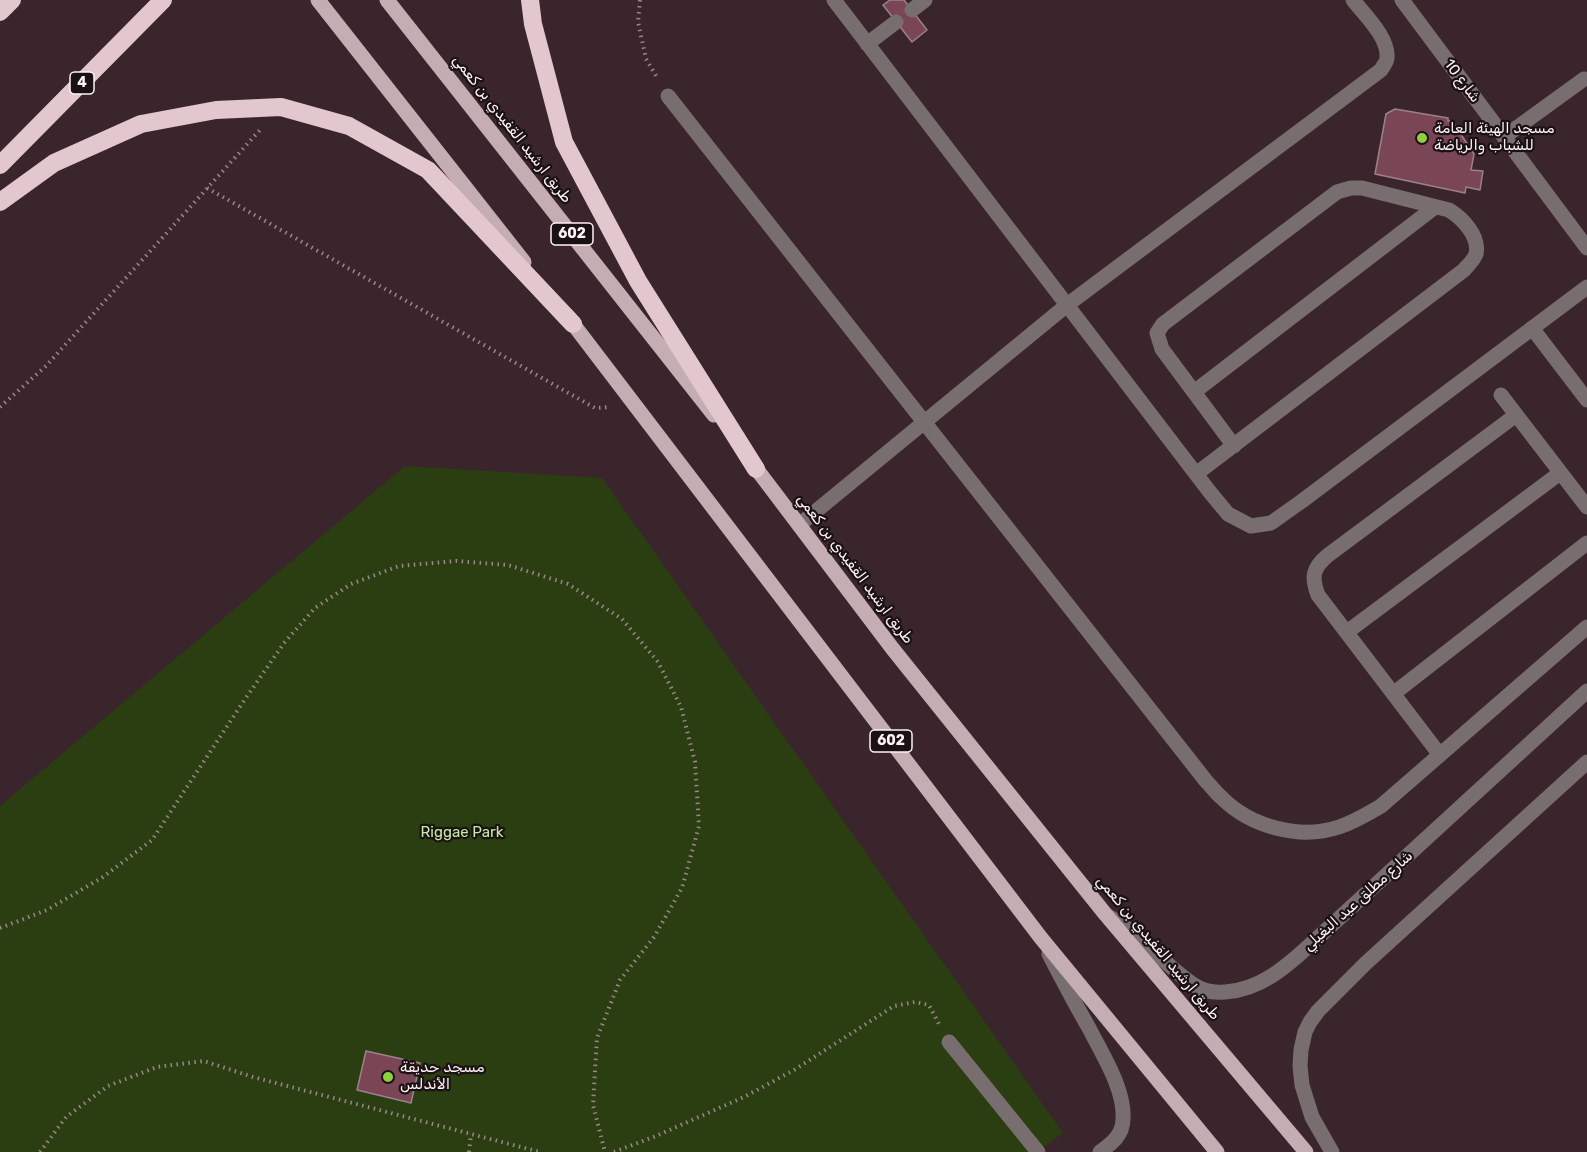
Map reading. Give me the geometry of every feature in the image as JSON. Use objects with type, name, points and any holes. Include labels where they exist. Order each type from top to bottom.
[{"type":"highway","points":[[0,12],[12,0]]},
{"type":"highway","name":"4","points":[[0,165],[163,0]]},
{"type":"highway","points":[[530,0],[533,24],[564,142],[638,281],[756,469]]},
{"type":"highway","points":[[0,202],[54,163],[141,124],[216,110],[281,107],[349,126],[428,170],[573,324]]},
{"type":"main road","name":"602","points":[[318,0],[573,324],[1041,938],[1217,1152]]},
{"type":"main road","name":"طريق ارشيد القفيدي بن كعمي","points":[[387,0],[756,469],[892,648],[1106,915],[1306,1152]]},
{"type":"street","points":[[834,0],[1196,474],[1228,514],[1251,526],[1271,523],[1302,501],[1587,287]]},
{"type":"street","points":[[912,10],[925,0]]},
{"type":"street","points":[[799,525],[1067,305],[1381,70],[1387,60],[1387,48],[1381,36],[1353,0]]},
{"type":"street","name":"شارع 10","points":[[1402,0],[1587,248]]},
{"type":"street","points":[[867,44],[896,22]]},
{"type":"street","points":[[1504,137],[1584,79]]},
{"type":"street","points":[[668,96],[1206,781],[1222,799],[1242,814],[1264,825],[1288,831],[1312,832],[1336,828],[1360,819],[1381,806],[1587,627]]},
{"type":"street","points":[[1196,474],[1234,446],[1464,270],[1476,256],[1476,248],[1473,237],[1459,216],[1449,210],[1362,188],[1337,192],[1163,324],[1158,333],[1162,349],[1234,446]]},
{"type":"street","points":[[1194,392],[1436,207]]},
{"type":"street","points":[[1532,328],[1587,400]]},
{"type":"street","points":[[1501,395],[1587,507]]},
{"type":"street","points":[[1440,755],[1318,595],[1314,585],[1314,573],[1318,563],[1516,415]]},
{"type":"street","points":[[1347,632],[1560,473]]},
{"type":"street","points":[[1393,694],[1587,543]]},
{"type":"street","name":"شارع مطلق عيد البغيلي","points":[[1106,915],[1140,937],[1174,969],[1199,988],[1211,992],[1228,992],[1258,984],[1289,963],[1311,944],[1587,691]]},
{"type":"street","points":[[1332,1152],[1312,1117],[1302,1085],[1301,1050],[1310,1022],[1366,963],[1587,762]]},
{"type":"street","points":[[1041,938],[1107,1063],[1119,1093],[1124,1119],[1120,1132],[1112,1143],[1100,1152]]},
{"type":"street","points":[[949,1042],[1038,1152]]},
{"type":"path","points":[[640,0],[639,22],[646,59],[668,96]]},
{"type":"path","points":[[0,407],[46,366],[281,107]]},
{"type":"path","points":[[207,188],[595,408],[635,405]]},
{"type":"path","points":[[0,928],[47,910],[103,877],[152,840],[284,643],[315,608],[351,584],[399,566],[456,561],[508,565],[567,584],[622,619],[658,662],[681,706],[695,762],[699,826],[681,888],[654,937],[620,980],[597,1038],[593,1106],[605,1152]]},
{"type":"path","points":[[614,1152],[744,1098],[794,1070],[894,1006],[915,1002],[929,1005],[949,1042]]},
{"type":"path","points":[[40,1152],[66,1117],[108,1086],[157,1067],[204,1061],[253,1077],[540,1152]]},
{"type":"path","points":[[469,1152],[471,1134]]},
{"type":"green space","name":"Riggae Park","points":[[405,466],[602,478],[1063,1133],[1037,1152],[0,1152],[0,806]]},
{"type":"building","points":[[890,0],[904,0],[927,30],[912,42],[883,5]]},
{"type":"building","name":"مسجد الهيئة العامة للشباب والرياضة","points":[[1395,109],[1448,118],[1448,121],[1452,121],[1474,154],[1471,170],[1483,171],[1480,190],[1466,187],[1465,193],[1375,174],[1386,114]]},
{"type":"building","name":"مسجد حديقة الأندلس","points":[[366,1051],[420,1063],[411,1103],[357,1090]]},
{"type":"place","name":"مسجد الهيئة العامة للشباب والرياضة","points":[[1422,138]]},
{"type":"place","name":"مسجد حديقة الأندلس","points":[[388,1077]]}]
